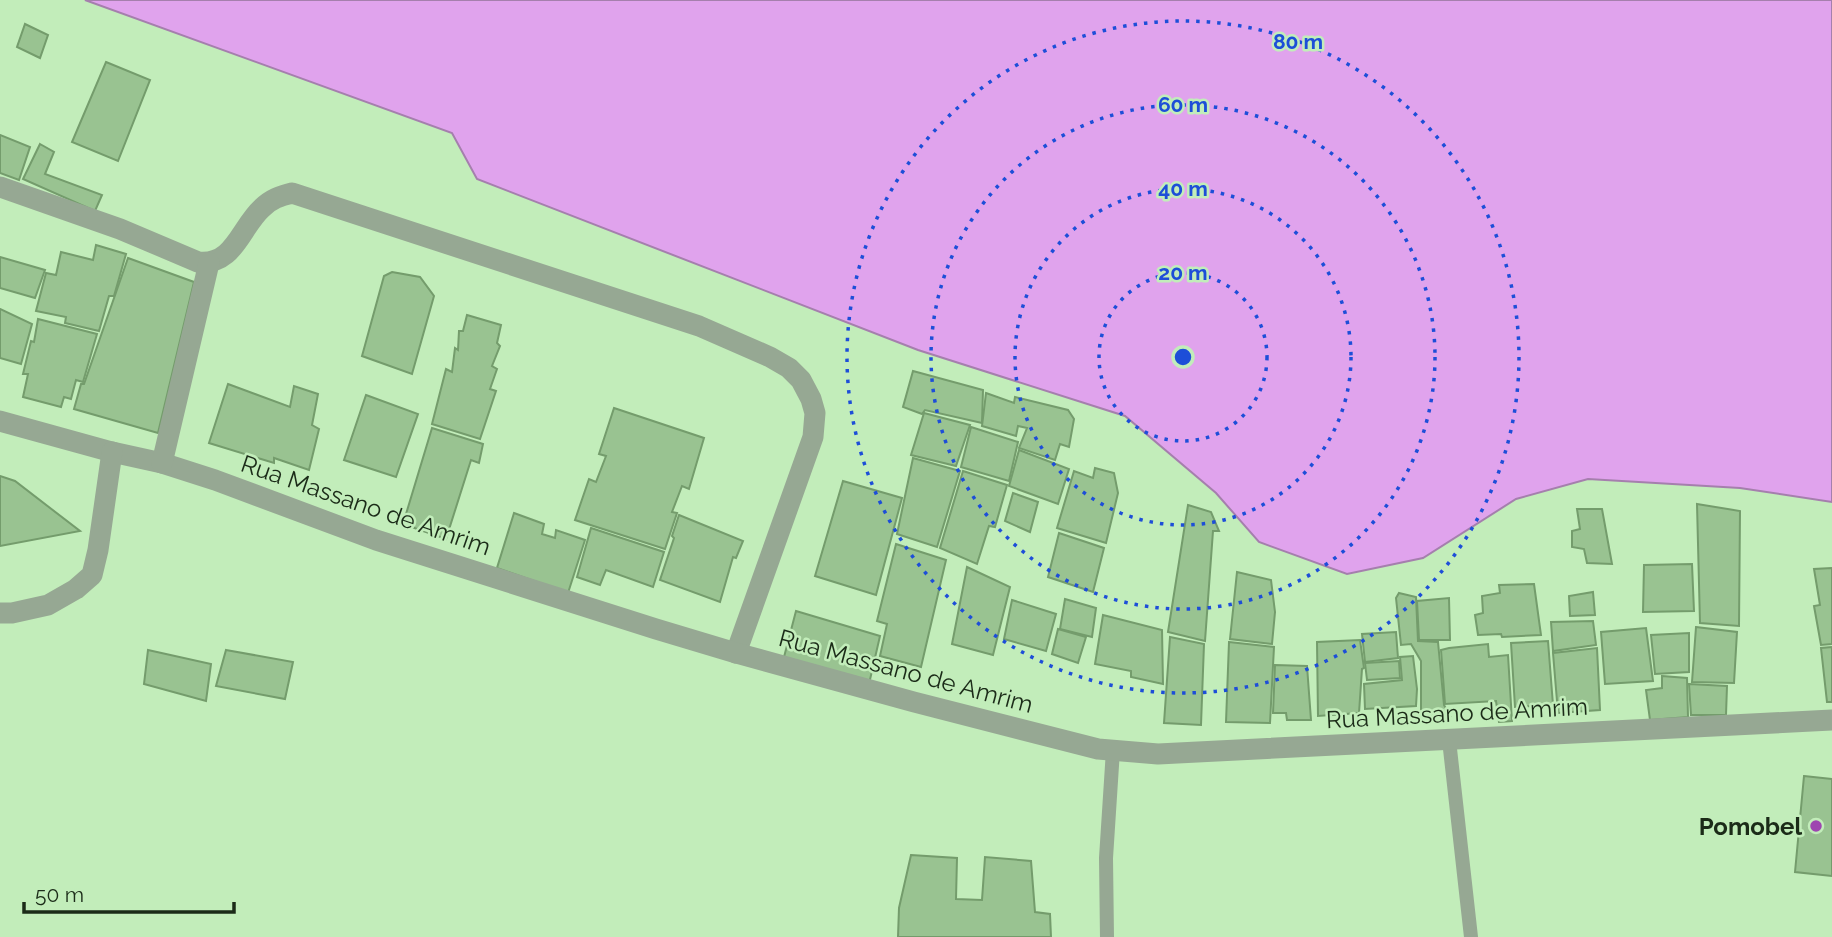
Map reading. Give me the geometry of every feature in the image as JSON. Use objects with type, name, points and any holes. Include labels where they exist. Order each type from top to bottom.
[{"type":"street","points":[[0,187],[209,264],[226,254],[260,209],[273,198],[292,193],[699,326],[789,368],[801,380],[811,399],[815,413],[813,437],[736,653]]},
{"type":"street","points":[[162,463],[209,264]]},
{"type":"street","name":"Rua Massano de Amrim","points":[[0,421],[162,463],[376,540],[736,653],[1098,749],[1157,754],[1832,720]]},
{"type":"street","points":[[0,613],[48,605],[76,589],[92,575],[112,452]]},
{"type":"lane","points":[[1448,740],[1471,937]]},
{"type":"lane","points":[[1107,937],[1106,858],[1114,750]]},
{"type":"shaded area","points":[[85,0],[1832,0],[1832,502],[1740,488],[1588,479],[1516,499],[1423,558],[1347,574],[1259,542],[1216,493],[1125,416],[918,350],[477,179],[452,133]]},
{"type":"building","points":[[25,24],[48,35],[40,58],[17,47]]},
{"type":"building","points":[[106,62],[150,80],[118,161],[72,142]]},
{"type":"building","points":[[0,135],[30,147],[19,180],[0,173]]},
{"type":"building","points":[[40,144],[54,152],[45,174],[102,195],[95,211],[23,179]]},
{"type":"building","points":[[96,245],[126,254],[114,296],[109,296],[99,331],[65,323],[66,317],[36,311],[46,273],[56,275],[61,252],[93,260]]},
{"type":"building","points":[[0,257],[45,270],[35,298],[0,288]]},
{"type":"building","points":[[128,258],[194,282],[158,433],[74,409]]},
{"type":"building","points":[[392,272],[420,277],[434,296],[412,374],[362,356],[384,276]]},
{"type":"building","points":[[0,309],[32,324],[21,364],[0,358]]},
{"type":"building","points":[[467,315],[501,325],[497,343],[500,346],[492,366],[497,369],[490,389],[496,391],[480,439],[432,424],[446,369],[452,372],[455,348],[458,350],[459,331],[463,331]]},
{"type":"building","points":[[38,319],[97,334],[83,382],[76,380],[71,399],[64,397],[61,407],[23,397],[28,374],[23,374],[31,341],[34,342]]},
{"type":"building","points":[[913,371],[983,390],[982,423],[925,410],[922,414],[903,407]]},
{"type":"building","points":[[228,384],[290,407],[294,386],[318,394],[312,425],[319,429],[309,470],[274,458],[274,463],[209,443]]},
{"type":"building","points":[[986,393],[1014,403],[1015,397],[1068,410],[1074,419],[1069,447],[1060,444],[1055,460],[1019,448],[1027,428],[1018,426],[1016,436],[982,426]]},
{"type":"building","points":[[366,395],[418,414],[396,477],[344,460]]},
{"type":"building","points":[[614,408],[704,438],[689,489],[682,486],[672,512],[677,513],[665,549],[575,520],[589,479],[596,482],[606,456],[599,454]]},
{"type":"building","points":[[924,413],[970,425],[956,466],[911,455]]},
{"type":"building","points":[[971,427],[1018,442],[1009,481],[961,467]]},
{"type":"building","points":[[432,428],[483,444],[479,463],[471,460],[446,539],[403,524]]},
{"type":"building","points":[[1019,450],[1069,469],[1058,504],[1009,486]]},
{"type":"building","points":[[913,458],[960,471],[937,547],[897,534]]},
{"type":"building","points":[[1095,468],[1114,473],[1118,493],[1106,543],[1057,528],[1074,471],[1093,478]]},
{"type":"building","points":[[963,471],[1007,485],[995,527],[989,526],[977,564],[940,548]]},
{"type":"building","points":[[0,476],[15,481],[80,531],[0,546]]},
{"type":"building","points":[[843,481],[902,498],[876,595],[815,576]]},
{"type":"building","points":[[1013,493],[1038,502],[1030,532],[1005,521]]},
{"type":"building","points":[[1697,504],[1740,511],[1739,626],[1700,623]]},
{"type":"building","points":[[1188,505],[1211,512],[1219,531],[1213,531],[1205,641],[1168,632]]},
{"type":"building","points":[[1577,509],[1602,509],[1612,564],[1587,563],[1584,549],[1572,547],[1572,531],[1580,529]]},
{"type":"building","points":[[514,513],[544,524],[542,534],[555,538],[556,530],[585,540],[568,593],[497,568]]},
{"type":"building","points":[[679,515],[743,541],[736,558],[733,557],[720,602],[660,580]]},
{"type":"building","points":[[591,528],[664,552],[653,587],[606,570],[600,585],[577,577]]},
{"type":"building","points":[[1059,533],[1104,548],[1093,592],[1048,577]]},
{"type":"building","points":[[896,544],[946,560],[921,667],[880,656],[887,624],[877,621]]},
{"type":"building","points":[[1692,564],[1694,611],[1643,612],[1644,565]]},
{"type":"building","points":[[967,567],[1010,587],[993,655],[952,644]]},
{"type":"building","points":[[1832,568],[1832,644],[1821,645],[1814,606],[1820,605],[1814,569]]},
{"type":"building","points":[[1237,572],[1271,580],[1275,612],[1272,644],[1230,639]]},
{"type":"building","points":[[1534,584],[1541,635],[1478,635],[1475,615],[1483,613],[1482,596],[1500,593],[1499,585]]},
{"type":"building","points":[[1593,592],[1595,615],[1570,616],[1569,596]]},
{"type":"building","points":[[1399,593],[1416,597],[1418,641],[1438,642],[1444,705],[1450,716],[1421,718],[1421,661],[1411,644],[1401,645],[1396,598]]},
{"type":"building","points":[[1449,598],[1450,640],[1419,640],[1417,601]]},
{"type":"building","points":[[1065,599],[1096,608],[1092,637],[1060,629]]},
{"type":"building","points":[[1012,600],[1056,614],[1046,651],[1004,639]]},
{"type":"building","points":[[796,611],[880,636],[869,684],[784,657]]},
{"type":"building","points":[[1103,615],[1162,630],[1163,684],[1131,677],[1131,671],[1095,664]]},
{"type":"building","points":[[1593,621],[1596,645],[1553,651],[1551,622]]},
{"type":"building","points":[[1696,627],[1737,632],[1734,683],[1692,682]]},
{"type":"building","points":[[1646,628],[1653,681],[1605,684],[1601,632]]},
{"type":"building","points":[[1058,629],[1086,637],[1078,663],[1052,654]]},
{"type":"building","points":[[1396,632],[1398,658],[1365,662],[1362,634]]},
{"type":"building","points":[[1689,633],[1689,672],[1655,674],[1651,635]]},
{"type":"building","points":[[1170,637],[1204,644],[1201,725],[1164,723]]},
{"type":"building","points":[[1360,640],[1364,668],[1359,713],[1318,716],[1317,642]]},
{"type":"building","points":[[1548,641],[1553,705],[1515,707],[1511,643]]},
{"type":"building","points":[[1229,642],[1274,647],[1270,723],[1226,722]]},
{"type":"building","points":[[1488,644],[1489,657],[1508,655],[1512,721],[1499,722],[1496,701],[1445,704],[1441,650]]},
{"type":"building","points":[[1832,647],[1832,702],[1827,702],[1821,648]]},
{"type":"building","points":[[1597,648],[1600,710],[1558,713],[1553,653]]},
{"type":"building","points":[[148,650],[211,664],[206,701],[144,684]]},
{"type":"building","points":[[226,650],[293,662],[285,699],[216,686]]},
{"type":"building","points":[[1413,656],[1416,706],[1365,709],[1364,684],[1402,680],[1400,657]]},
{"type":"building","points":[[1399,661],[1400,678],[1367,680],[1365,663]]},
{"type":"building","points":[[1275,665],[1307,666],[1311,720],[1287,720],[1286,713],[1273,713]]},
{"type":"building","points":[[1662,676],[1687,678],[1688,717],[1650,720],[1646,690],[1662,688]]},
{"type":"building","points":[[1689,684],[1727,686],[1726,715],[1691,715]]},
{"type":"building","name":"Pomobel","points":[[1804,776],[1832,779],[1832,876],[1795,872]]},
{"type":"building","points":[[911,855],[957,858],[956,899],[982,900],[985,857],[1031,861],[1035,912],[1050,914],[1051,937],[898,937],[899,908]]},
{"type":"place","name":"Pomobel","points":[[1816,826]]}]
